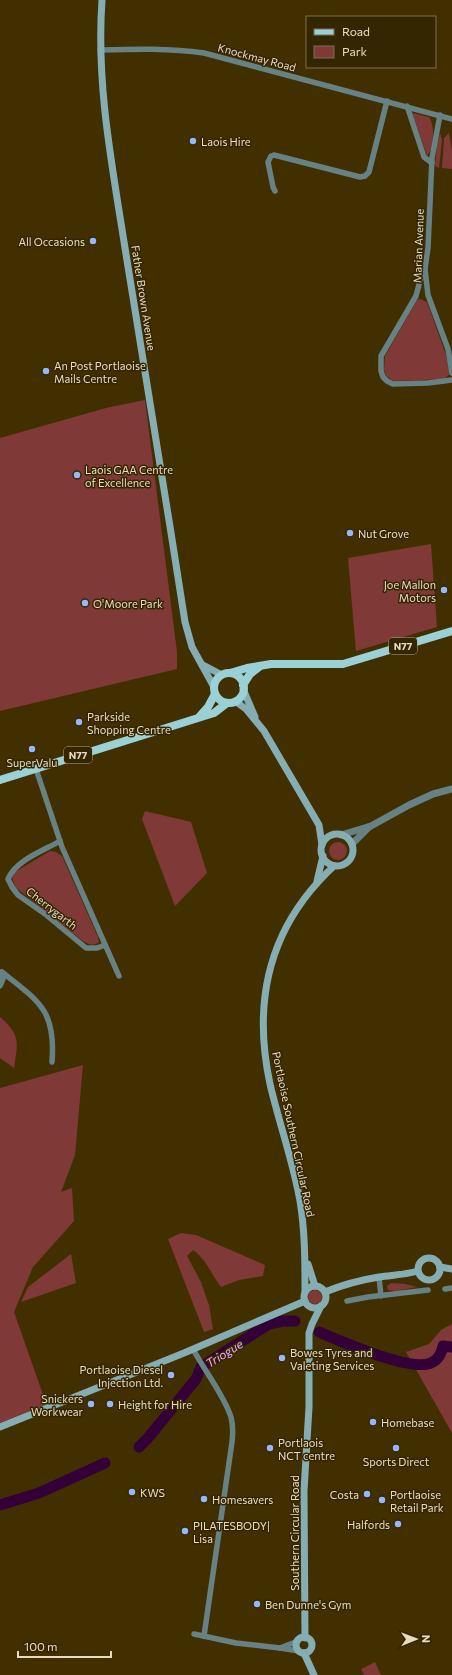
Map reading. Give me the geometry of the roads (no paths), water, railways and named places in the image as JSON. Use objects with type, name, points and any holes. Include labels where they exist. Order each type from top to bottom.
[{"type":"main road","name":"Father Brown Avenue","points":[[102,0],[100,50],[103,99],[122,228],[185,622],[192,647],[203,665],[215,691]]},
{"type":"main road","name":"N77","points":[[226,674],[247,668],[284,663],[343,664],[452,631]]},
{"type":"main road","points":[[203,665],[226,674],[237,676],[257,720],[319,825],[322,856],[327,862],[334,866],[341,866],[348,862],[353,852],[352,844],[348,838],[337,835],[319,825]]},
{"type":"main road","name":"N77","points":[[0,780],[214,713],[241,696],[243,687],[250,674],[260,666]]},
{"type":"main road","points":[[199,717],[208,707],[215,691],[216,680],[226,674]]},
{"type":"main road","points":[[215,691],[220,700],[231,702],[246,709],[257,720]]},
{"type":"main road","points":[[322,845],[326,838],[337,835]]},
{"type":"main road","name":"Portlaoise Southern Circular Road","points":[[317,881],[322,856]]},
{"type":"main road","name":"Portlaoise Southern Circular Road","points":[[305,1292],[306,1260],[300,1202],[286,1141],[270,1084],[263,1036],[263,1018],[265,990],[278,945],[294,913],[317,881],[334,866]]},
{"type":"main road","points":[[418,1271],[421,1262],[429,1258],[435,1260],[440,1267],[452,1269]]},
{"type":"main road","name":"Portlaoise Southern Circular Road","points":[[306,1260],[315,1286]]},
{"type":"main road","points":[[418,1271],[424,1278],[432,1279],[438,1276],[440,1267]]},
{"type":"main road","points":[[325,1292],[341,1285],[418,1271]]},
{"type":"main road","points":[[0,1426],[307,1304],[316,1308],[321,1306],[326,1300],[325,1292],[322,1288],[315,1286],[310,1287],[305,1292],[307,1304],[312,1324]]},
{"type":"main road","name":"Southern Circular Road","points":[[301,1639],[304,1491],[309,1407],[309,1333],[321,1306]]},
{"type":"main road","points":[[302,1652],[310,1651],[312,1645],[309,1639],[301,1639],[297,1646],[302,1652],[314,1675]]},
{"type":"street","name":"Knockmay Road","points":[[100,50],[140,48],[204,53],[452,119]]},
{"type":"street","points":[[275,191],[268,162],[271,156],[274,155],[360,177],[365,176],[369,172],[387,101]]},
{"type":"street","points":[[407,106],[424,157],[432,163]]},
{"type":"street","name":"Marian Avenue","points":[[440,115],[432,163],[428,248],[425,269],[428,295],[448,349],[452,373]]},
{"type":"street","points":[[425,269],[421,277],[416,296],[382,356],[381,364],[383,377],[387,381],[399,384],[444,382],[452,380]]},
{"type":"street","points":[[416,296],[428,295]]},
{"type":"street","name":"Cherrygarth","points":[[36,769],[60,841],[119,976]]},
{"type":"street","points":[[337,835],[371,826],[409,805],[433,794],[452,789]]},
{"type":"street","points":[[352,844],[371,826]]},
{"type":"street","name":"Cherrygarth","points":[[60,841],[21,863],[12,871],[8,879],[12,887],[28,902],[86,948],[98,948],[105,946]]},
{"type":"street","points":[[0,986],[2,979],[1,972]]},
{"type":"street","points":[[1,972],[32,996],[44,1009],[52,1028],[52,1062]]},
{"type":"street","points":[[379,1277],[381,1296]]},
{"type":"street","points":[[445,1289],[452,1288]]},
{"type":"street","points":[[347,1301],[428,1290]]},
{"type":"street","points":[[193,1350],[231,1417],[233,1437],[204,1636]]},
{"type":"street","points":[[194,1634],[302,1652]]},
{"type":"street","points":[[280,1648],[301,1639]]},
{"type":"waterway","name":"Triogue","points":[[139,1447],[196,1379],[201,1367],[269,1324],[283,1321],[295,1321]]},
{"type":"waterway","name":"Triogue","points":[[319,1332],[392,1360],[421,1365],[431,1363],[436,1360],[443,1346],[452,1347]]},
{"type":"waterway","name":"Triogue","points":[[0,1505],[39,1493],[105,1463]]},
{"type":"place","name":"Laois Hire","points":[[193,141]]},
{"type":"place","name":"All Occasions","points":[[93,241]]},
{"type":"place","name":"An Post Portlaoise Mails Centre","points":[[46,371]]},
{"type":"place","name":"Laois GAA Centre of Excellence","points":[[77,475]]},
{"type":"place","name":"Nut Grove","points":[[350,533]]},
{"type":"place","name":"Joe Mallon Motors","points":[[444,590]]},
{"type":"place","name":"O'Moore Park","points":[[85,603]]},
{"type":"place","name":"Parkside Shopping Centre","points":[[79,722]]},
{"type":"place","name":"SuperValu","points":[[32,749]]},
{"type":"place","name":"Bowes Tyres and Valeting Services","points":[[282,1358]]},
{"type":"place","name":"Portlaoise Diesel Injection Ltd.","points":[[171,1375]]},
{"type":"place","name":"Snickers Workwear","points":[[91,1404]]},
{"type":"place","name":"Height for Hire","points":[[110,1404]]},
{"type":"place","name":"Homebase","points":[[373,1422]]},
{"type":"place","name":"Portlaois NCT centre","points":[[270,1448]]},
{"type":"place","name":"Sports Direct","points":[[396,1448]]},
{"type":"place","name":"KWS","points":[[132,1492]]},
{"type":"place","name":"Costa","points":[[367,1494]]},
{"type":"place","name":"Homesavers","points":[[204,1499]]},
{"type":"place","name":"Portlaoise Retail Park","points":[[382,1500]]},
{"type":"place","name":"Halfords","points":[[398,1524]]},
{"type":"place","name":"PILATESBODY| Lisa","points":[[185,1531]]},
{"type":"place","name":"Ben Dunne's Gym","points":[[257,1604]]}]
